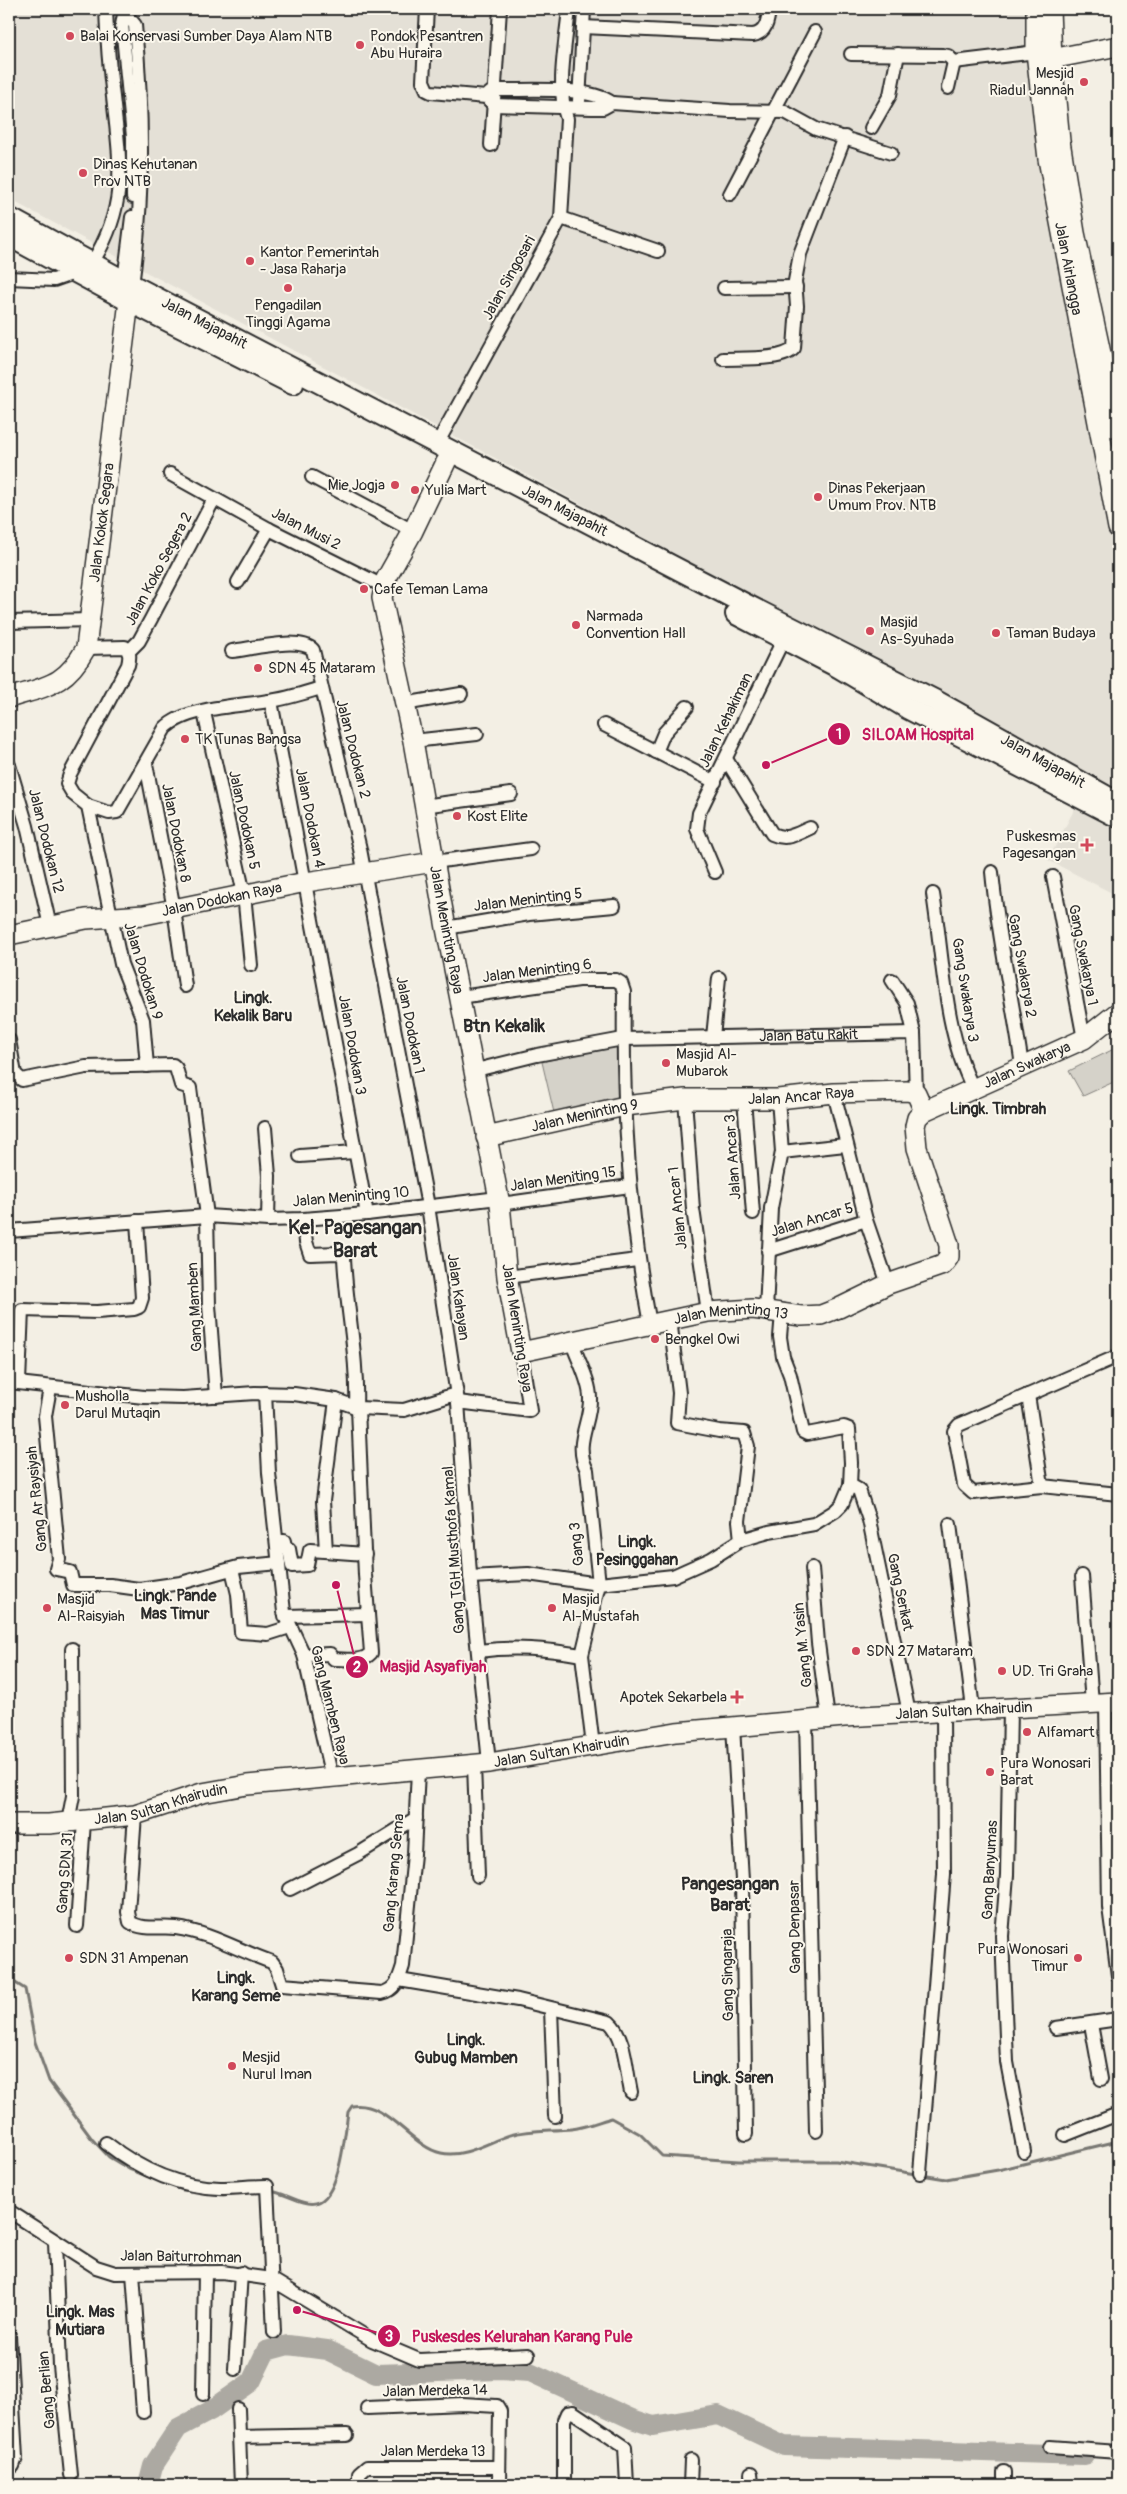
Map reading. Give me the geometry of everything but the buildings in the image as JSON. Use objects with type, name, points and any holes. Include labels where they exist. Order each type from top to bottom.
[{"type":"main road","name":"Jalan Majapahit","points":[[9,218],[85,268]]},
{"type":"main road","name":"Jalan Majapahit","points":[[9,236],[85,268],[128,289],[372,417],[446,462],[570,525],[748,613],[936,701],[1118,804]]},
{"type":"main road","name":"Jalan Majapahit","points":[[372,417],[437,444],[720,599]]},
{"type":"main road","name":"Jalan Majapahit","points":[[748,613],[783,640],[838,667],[907,708],[1118,818]]},
{"type":"street","points":[[9,278],[54,280],[85,268],[108,231],[119,193],[121,171],[108,58],[106,9]]},
{"type":"street","points":[[427,9],[424,81],[427,90],[431,92],[491,97],[578,108],[603,108],[612,103]]},
{"type":"street","points":[[491,145],[491,97],[500,9]]},
{"type":"street","points":[[569,9],[562,106],[567,119],[561,218],[658,251]]},
{"type":"street","points":[[567,119],[578,108],[584,9]]},
{"type":"street","points":[[582,27],[753,35],[758,34],[766,26],[769,9]]},
{"type":"street","name":"Jalan Airlangga","points":[[1036,9],[1042,58],[1060,141],[1071,248],[1118,528]]},
{"type":"street","name":"Jalan Airlangga","points":[[1042,58],[1050,9]]},
{"type":"street","points":[[125,11],[122,25],[133,137],[133,207],[128,289]]},
{"type":"street","points":[[730,194],[815,32]]},
{"type":"street","points":[[851,54],[943,55],[948,56],[954,62],[1042,58],[1118,46]]},
{"type":"street","points":[[870,128],[890,95],[898,54]]},
{"type":"street","points":[[948,88],[954,62]]},
{"type":"street","points":[[491,97],[563,92],[601,95],[612,103],[730,111],[785,112],[816,129],[891,153]]},
{"type":"street","points":[[723,359],[779,356],[792,351],[795,342],[796,286],[803,241],[845,137]]},
{"type":"street","name":"Jalan Singosari","points":[[437,444],[561,218]]},
{"type":"street","name":"Jalan Airlangga","points":[[1071,248],[1102,358],[1118,457]]},
{"type":"street","points":[[724,288],[796,286]]},
{"type":"street","name":"Jalan Kokok Segara","points":[[9,698],[62,679],[72,670],[86,648],[128,289]]},
{"type":"street","points":[[383,586],[413,531],[446,462]]},
{"type":"street","name":"Jalan Musi 2","points":[[170,474],[269,529],[383,586]]},
{"type":"street","points":[[312,477],[413,531]]},
{"type":"street","name":"Jalan Koko Segera 2","points":[[88,806],[68,789],[70,774],[107,706],[129,654],[139,641],[214,499]]},
{"type":"street","points":[[238,582],[269,529]]},
{"type":"street","name":"Jalan Meninting Raya","points":[[383,586],[384,615],[413,741],[423,806],[460,997],[472,1071],[499,1201],[507,1276],[530,1411],[457,1398]]},
{"type":"street","points":[[9,622],[90,620]]},
{"type":"street","name":"Jalan Kehakiman","points":[[715,872],[697,829],[699,813],[783,640]]},
{"type":"street","name":"Jalan Dodokan 2","points":[[232,651],[292,643],[308,646],[313,650],[360,849]]},
{"type":"street","points":[[86,648],[125,647],[129,654]]},
{"type":"street","points":[[88,806],[109,813],[118,812],[158,740],[170,723],[186,716],[232,705],[271,701],[321,688]]},
{"type":"street","points":[[404,704],[461,694]]},
{"type":"street","name":"Jalan Dodokan 4","points":[[271,701],[306,882]]},
{"type":"street","points":[[656,752],[664,733],[687,707]]},
{"type":"street","name":"Jalan Dodokan 5","points":[[204,712],[244,894],[252,964]]},
{"type":"street","points":[[604,725],[714,782]]},
{"type":"street","points":[[413,741],[477,734]]},
{"type":"street","points":[[726,759],[772,834],[784,838],[810,828]]},
{"type":"street","name":"Jalan Dodokan 8","points":[[146,764],[174,908],[185,986]]},
{"type":"street","name":"Jalan Dodokan 12","points":[[9,765],[27,826],[50,926]]},
{"type":"street","points":[[423,806],[511,794]]},
{"type":"street","name":"Jalan Dodokan 9","points":[[88,806],[120,964],[143,1020],[147,1066]]},
{"type":"street","name":"Jalan Dodokan 1","points":[[360,849],[428,1206]]},
{"type":"street","points":[[434,862],[531,849]]},
{"type":"street","name":"Jalan Dodokan Raya","points":[[9,935],[110,916],[144,914],[306,882],[434,862]]},
{"type":"street","name":"Gang Swakarya 2","points":[[992,872],[997,920],[1007,966],[1022,1066]]},
{"type":"street","name":"Gang Swakarya 1","points":[[1052,877],[1084,1039]]},
{"type":"street","name":"Jalan Dodokan 3","points":[[306,882],[367,1214]]},
{"type":"street","name":"Gang Swakarya 3","points":[[933,894],[957,1047],[963,1068],[973,1088]]},
{"type":"street","name":"Jalan Meninting 5","points":[[446,928],[529,914],[614,906]]},
{"type":"street","points":[[713,1037],[719,978]]},
{"type":"street","name":"Jalan Meninting 6","points":[[460,997],[579,980],[616,980],[621,983],[624,992],[623,1039]]},
{"type":"street","points":[[892,980],[907,1003],[914,1033],[916,1093],[924,1111]]},
{"type":"street","name":"Jalan Swakarya","points":[[924,1111],[1084,1039],[1118,1012]]},
{"type":"street","name":"Jalan Batu Rakit","points":[[472,1071],[538,1055],[623,1039],[914,1033]]},
{"type":"street","points":[[623,1039],[630,1186],[637,1260],[650,1324]]},
{"type":"street","points":[[9,1040],[15,1074],[22,1080],[86,1067],[147,1066]]},
{"type":"street","name":"Gang Mamben","points":[[147,1066],[174,1065],[180,1084],[190,1088],[207,1216],[209,1305],[216,1396]]},
{"type":"street","name":"Jalan Ancar Raya","points":[[685,1099],[778,1099],[834,1093],[907,1091],[916,1093]]},
{"type":"street","name":"Jalan Ancar 5","points":[[834,1093],[845,1145],[866,1220],[888,1284]]},
{"type":"street","name":"Jalan Meninting 9","points":[[486,1137],[625,1106],[685,1099]]},
{"type":"street","name":"Jalan Ancar 1","points":[[685,1099],[693,1209],[708,1312]]},
{"type":"street","name":"Jalan Ancar 3","points":[[744,1099],[753,1214]]},
{"type":"street","points":[[470,1577],[528,1574],[599,1584],[673,1576],[711,1559],[741,1540],[769,1532],[814,1524],[835,1511],[842,1504],[850,1485],[851,1463],[848,1429],[844,1427],[807,1434],[803,1432],[790,1376],[783,1357],[774,1312],[768,1251],[771,1208],[782,1152],[778,1099]]},
{"type":"street","name":"Jalan Meninting 13","points":[[521,1352],[708,1312],[753,1309],[801,1316],[821,1315],[888,1284],[936,1268],[947,1262],[949,1245],[917,1148],[915,1126],[917,1118],[924,1111]]},
{"type":"street","points":[[265,1128],[269,1176],[268,1220]]},
{"type":"street","points":[[782,1152],[845,1145]]},
{"type":"street","points":[[300,1156],[355,1152]]},
{"type":"street","name":"Jalan Meniting 15","points":[[499,1201],[630,1186]]},
{"type":"street","name":"Jalan Meninting 10","points":[[9,1231],[207,1216],[268,1220],[303,1219],[367,1214],[428,1206],[499,1201]]},
{"type":"street","name":"Jalan Kahayan","points":[[428,1206],[457,1398]]},
{"type":"street","points":[[303,1219],[306,1242],[310,1254],[339,1253],[344,1257],[357,1386],[368,1614],[372,1652],[367,1658],[334,1659],[330,1654],[304,1655]]},
{"type":"street","name":"Jalan Ancar 5","points":[[768,1251],[866,1220]]},
{"type":"street","points":[[137,1221],[142,1298],[139,1307],[97,1312],[25,1309],[20,1314],[14,1337],[14,1382],[50,1388],[144,1397],[183,1398],[265,1393],[294,1394],[336,1400],[357,1407],[404,1410],[457,1398]]},
{"type":"street","points":[[507,1276],[637,1260]]},
{"type":"street","points":[[670,1319],[679,1392],[677,1423],[719,1432],[744,1433],[746,1435],[748,1446],[740,1521],[741,1540]]},
{"type":"street","name":"Gang 3","points":[[572,1342],[590,1395],[590,1406],[582,1437],[599,1584],[582,1655],[593,1746]]},
{"type":"street","points":[[1118,1356],[958,1425],[954,1432],[964,1485],[973,1492],[1042,1486],[1118,1494]]},
{"type":"street","name":"Gang Ar Raysiyah","points":[[50,1388],[45,1416],[59,1559],[56,1569],[70,1572],[72,1585],[110,1585],[139,1588],[181,1583],[232,1569]]},
{"type":"street","name":"Gang Mamben Raya","points":[[265,1393],[269,1473],[278,1563],[287,1618],[304,1655],[332,1778]]},
{"type":"street","points":[[1028,1395],[1042,1486]]},
{"type":"street","name":"Gang TGH Musthofa Kamal","points":[[457,1398],[470,1577],[478,1650],[482,1763],[478,1876]]},
{"type":"street","points":[[326,1551],[323,1501],[336,1400]]},
{"type":"street","name":"Gang Serikat","points":[[850,1485],[859,1490],[867,1512],[909,1713]]},
{"type":"street","points":[[950,1524],[973,1709]]},
{"type":"street","points":[[277,1544],[284,1541],[285,1548],[289,1550],[292,1566],[307,1565],[310,1550],[365,1554]]},
{"type":"street","points":[[278,1563],[255,1564],[232,1569],[238,1594],[241,1632],[268,1634],[287,1618],[368,1614]]},
{"type":"street","name":"Gang M. Yasin","points":[[812,1568],[818,1643],[828,1718]]},
{"type":"street","points":[[1082,1576],[1105,1702],[1109,1908],[1116,1934],[1118,1976]]},
{"type":"street","points":[[478,1650],[506,1647],[536,1648],[582,1655]]},
{"type":"street","points":[[72,1649],[73,1796],[76,1821]]},
{"type":"street","name":"Jalan Sultan Khairudin","points":[[9,1824],[76,1821],[135,1815],[202,1793],[225,1789],[482,1763],[676,1732],[828,1718],[973,1709],[1010,1709],[1105,1702]]},
{"type":"street","name":"Gang Banyumas","points":[[1010,1709],[1007,1875],[1002,1936],[1007,2062],[1024,2152]]},
{"type":"street","points":[[920,2173],[944,1874],[943,1711]]},
{"type":"street","name":"Gang Denpasar","points":[[806,1721],[816,2131]]},
{"type":"street","name":"Gang Singaraja","points":[[733,1726],[742,1880],[746,2134]]},
{"type":"street","name":"Gang Karang Sema","points":[[399,1980],[403,1966],[411,1891],[418,1770]]},
{"type":"street","points":[[135,1815],[128,1912],[130,1922],[138,1926],[175,1928],[211,1936],[272,1962],[277,1968],[282,1985],[382,1993],[392,1989],[399,1980],[518,2000],[609,2022],[616,2029],[622,2044],[631,2092]]},
{"type":"street","points":[[290,1889],[358,1854],[416,1818]]},
{"type":"street","name":"Gang SDN 31","points":[[76,1821],[77,1926]]},
{"type":"street","points":[[551,2009],[555,2116]]},
{"type":"street","points":[[1056,2028],[1091,2024],[1118,2018]]},
{"type":"street","points":[[1091,2024],[1101,2078]]},
{"type":"street","points":[[1065,2135],[1118,2114]]},
{"type":"street","points":[[106,2143],[141,2167],[180,2182],[221,2188],[267,2186],[274,2332]]},
{"type":"street","name":"Jalan Baiturrohman","points":[[9,2211],[96,2267],[115,2273],[205,2272],[241,2274],[271,2279],[372,2340],[419,2360],[528,2355]]},
{"type":"street","name":"Gang Berlian","points":[[55,2242],[60,2366],[71,2475]]},
{"type":"street","points":[[204,2394],[205,2272]]},
{"type":"street","points":[[133,2273],[143,2412]]},
{"type":"street","points":[[235,2369],[241,2274]]},
{"type":"street","points":[[9,2335],[16,2458],[13,2466],[9,2467]]},
{"type":"street","name":"Jalan Merdeka 14","points":[[367,2408],[497,2406],[500,2411],[498,2467]]},
{"type":"street","points":[[238,2409],[242,2485]]},
{"type":"street","points":[[564,2485],[564,2420],[567,2413],[576,2412],[622,2445],[626,2451],[627,2485]]},
{"type":"street","points":[[240,2437],[347,2435]]},
{"type":"street","points":[[1050,2447],[1118,2452]]},
{"type":"street","points":[[690,2485],[691,2460]]},
{"type":"street","name":"Jalan Merdeka 13","points":[[359,2485],[359,2474],[367,2467],[498,2467]]},
{"type":"street","points":[[498,2467],[499,2485]]},
{"type":"shaded area","points":[[9,9],[1027,9],[1024,50],[1090,418],[1118,549],[1118,790],[9,199]]},
{"type":"shaded area","name":"Puskesmas Pagesangan","points":[[1075,808],[1118,831],[1118,881],[1112,893],[1048,860]]},
{"type":"shaded area","points":[[618,1043],[623,1101],[555,1117],[542,1062]]},
{"type":"shaded area","points":[[1118,1047],[1118,1080],[1083,1096],[1069,1071]]},
{"type":"waterway","points":[[9,1979],[25,1989],[35,2042],[49,2081],[92,2139],[109,2157],[129,2169],[183,2190],[201,2192]]},
{"type":"waterway","points":[[271,2191],[306,2203],[316,2203],[324,2199],[331,2190],[336,2178],[343,2149],[348,2112],[352,2106],[365,2106],[376,2110],[387,2116],[419,2142],[441,2153],[450,2154],[468,2151],[518,2133],[576,2128],[611,2118],[640,2134],[662,2156],[739,2161],[836,2161],[946,2179],[998,2170],[1118,2141]]},
{"type":"waterway","points":[[207,2193],[223,2195],[240,2193]]},
{"type":"waterway","points":[[148,2485],[153,2466],[178,2428],[210,2411],[251,2382],[266,2351],[288,2345],[327,2350],[376,2374],[499,2370],[530,2372],[632,2419],[653,2426],[718,2415],[784,2446],[1084,2455]]},
{"type":"place","name":"Balai Konservasi Sumber Daya Alam NTB","points":[[70,36]]},
{"type":"place","name":"Pondok Pesantren Abu Huraira","points":[[360,45]]},
{"type":"place","name":"Mesjid Riadul Jannah","points":[[1084,82]]},
{"type":"place","name":"Dinas Kehutanan Prov NTB","points":[[83,173]]},
{"type":"place","name":"Kantor Pemerintah - Jasa Raharja","points":[[250,261]]},
{"type":"place","name":"Pengadilan Tinggi Agama","points":[[288,288]]},
{"type":"place","name":"Mie Jogja","points":[[395,485]]},
{"type":"place","name":"Yulia Mart","points":[[415,490]]},
{"type":"place","name":"Dinas Pekerjaan Umum Prov. NTB","points":[[818,497]]},
{"type":"place","name":"Cafe Teman Lama","points":[[364,589]]},
{"type":"place","name":"Narmada Convention Hall","points":[[576,625]]},
{"type":"place","name":"Masjid As-Syuhada","points":[[870,631]]},
{"type":"place","name":"Taman Budaya","points":[[996,633]]},
{"type":"place","name":"SDN 45 Mataram","points":[[258,668]]},
{"type":"place","name":"TK Tunas Bangsa","points":[[185,739]]},
{"type":"place","name":"SILOAM Hospital","points":[[766,765]]},
{"type":"place","name":"Kost Elite","points":[[457,816]]},
{"type":"place","name":"Puskesmas Pagesangan","points":[[1087,845]]},
{"type":"place","name":"Masjid Al- Mubarok","points":[[666,1063]]},
{"type":"place","name":"Bengkel Owi","points":[[655,1339]]},
{"type":"place","name":"Musholla Darul Mutaqin","points":[[65,1405]]},
{"type":"place","name":"Masjid Asyafiyah","points":[[336,1585]]},
{"type":"place","name":"Masjid Al-Raisyiah","points":[[47,1608]]},
{"type":"place","name":"Masjid Al-Mustafah","points":[[552,1608]]},
{"type":"place","name":"SDN 27 Mataram","points":[[856,1651]]},
{"type":"place","name":"UD. Tri Graha","points":[[1002,1671]]},
{"type":"place","name":"Apotek Sekarbela","points":[[737,1697]]},
{"type":"place","name":"Alfamart","points":[[1027,1732]]},
{"type":"place","name":"Pura Wonosari Barat","points":[[990,1772]]},
{"type":"place","name":"SDN 31 Ampenan","points":[[69,1958]]},
{"type":"place","name":"Pura Wonosari Timur","points":[[1078,1958]]},
{"type":"place","name":"Mesjid Nurul Iman","points":[[232,2066]]},
{"type":"place","name":"Puskesdes Kelurahan Karang Pule","points":[[297,2310]]},
{"type":"district","name":"Lingk. Kekalik Baru","points":[[253,1007]]},
{"type":"district","name":"Btn Kekalik","points":[[504,1026]]},
{"type":"district","name":"Lingk. Timbrah","points":[[998,1109]]},
{"type":"district","name":"Kel. Pagesangan Barat","points":[[355,1238]]},
{"type":"district","name":"Lingk. Pesinggahan","points":[[637,1551]]},
{"type":"district","name":"Lingk. Pande Mas Timur","points":[[175,1605]]},
{"type":"district","name":"Pangesangan Barat","points":[[730,1894]]},
{"type":"district","name":"Lingk. Karang Seme","points":[[236,1987]]},
{"type":"district","name":"Lingk. Gubug Mamben","points":[[466,2049]]},
{"type":"district","name":"Lingk. Saren","points":[[733,2078]]},
{"type":"district","name":"Lingk. Mas Mutiara","points":[[80,2321]]}]
